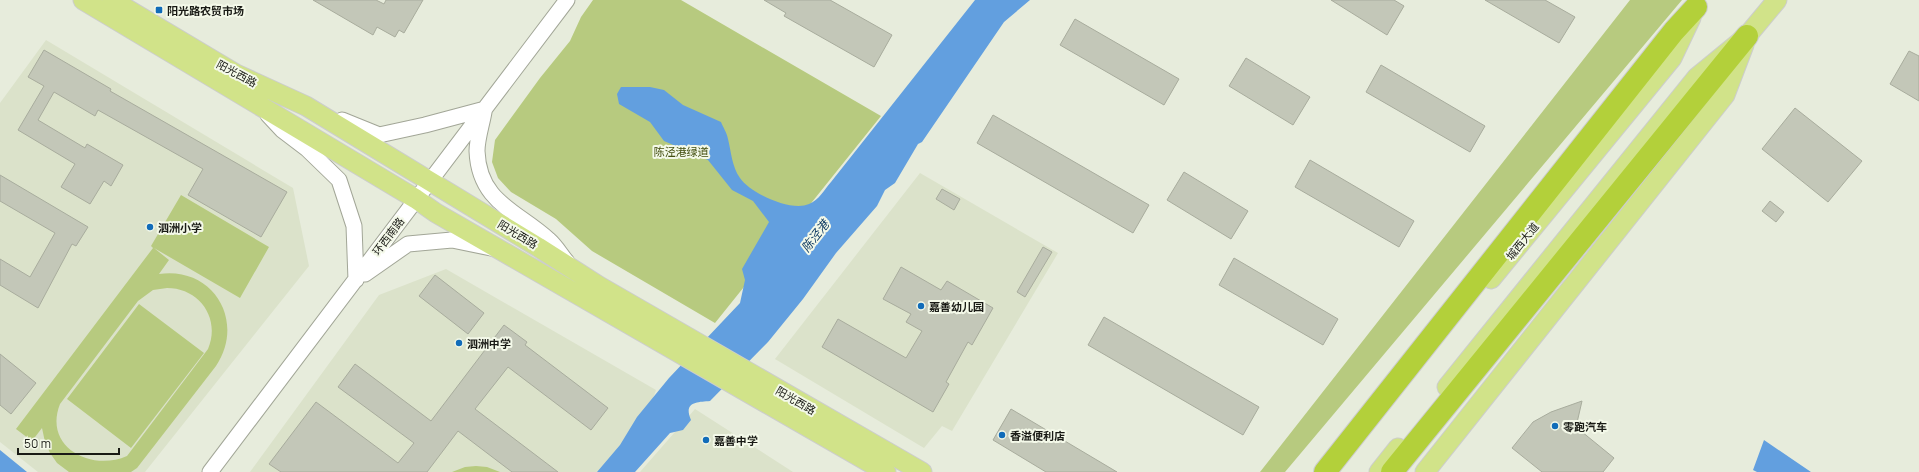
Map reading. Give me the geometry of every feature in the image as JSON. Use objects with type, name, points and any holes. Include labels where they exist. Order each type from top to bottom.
[{"type":"highway","points":[[1325,472],[1674,31],[1699,4]]},
{"type":"highway","points":[[1392,472],[1747,36]]},
{"type":"main road","name":"阳光西路","points":[[83,0],[256,102],[416,199],[436,213],[501,250],[685,346],[743,379],[922,472]]},
{"type":"main road","name":"阳光西路","points":[[112,0],[236,74],[306,106],[572,268],[685,346]]},
{"type":"main road","points":[[1379,472],[1697,77],[1747,36],[1777,0]]},
{"type":"main road","name":"城西大道","points":[[1328,472],[1369,429],[1672,58],[1699,4]]},
{"type":"main road","points":[[1425,472],[1675,160],[1725,95],[1747,36]]},
{"type":"main road","points":[[743,379],[886,472]]},
{"type":"street","name":"环西南路","points":[[210,472],[566,0]]},
{"type":"street","points":[[256,102],[282,130],[307,149],[339,180],[354,226],[356,280]]},
{"type":"street","points":[[306,106],[378,135],[425,125],[485,109],[477,150],[479,167],[486,184],[500,205],[550,241],[572,268]]},
{"type":"street","points":[[356,280],[408,244],[452,240],[501,250]]},
{"type":"shaded area","name":"泗洲小学","points":[[46,40],[293,188],[309,266],[145,472],[38,472],[0,442],[0,103]]},
{"type":"shaded area","name":"嘉善幼儿园","points":[[920,173],[1058,253],[952,431],[942,426],[924,448],[775,359]]},
{"type":"shaded area","name":"泗洲中学","points":[[446,269],[656,390],[644,424],[599,472],[250,472],[379,295]]},
{"type":"shaded area","name":"嘉善中学","points":[[695,409],[793,472],[640,472]]},
{"type":"green space","name":"陈泾港绿道","points":[[593,0],[681,0],[881,116],[715,323],[592,251],[556,219],[511,192],[498,178],[492,162],[495,140],[540,78],[570,41],[581,17]]},
{"type":"green space","points":[[1630,0],[1682,0],[1285,472],[1260,472]]},
{"type":"green space","points":[[181,195],[269,247],[240,298],[154,248],[169,260],[159,274],[178,274],[195,279],[209,288],[219,300],[225,315],[227,332],[224,349],[216,366],[137,468],[131,472],[69,472],[57,463],[50,453],[45,442],[42,428],[32,441],[16,429],[153,248],[151,246]],"holes":[[[167,288],[178,289],[189,293],[197,299],[209,316],[212,326],[208,349],[127,456],[113,460],[99,461],[85,458],[74,452],[64,444],[58,433],[57,419],[60,404],[138,301],[153,290]]]},
{"type":"green space","points":[[139,304],[204,353],[131,448],[67,399]]},
{"type":"green space","points":[[465,467],[487,467],[500,472],[452,472]]},
{"type":"water","name":"陈泾港","points":[[975,0],[1030,0],[1004,22],[922,142],[918,144],[895,183],[885,190],[877,206],[836,253],[803,299],[768,342],[710,401],[696,403],[690,406],[689,414],[691,420],[683,430],[670,433],[635,472],[597,472],[620,445],[637,417],[669,378],[740,303],[745,280],[742,269],[769,222],[753,201],[732,190],[708,160],[664,141],[650,122],[619,104],[617,94],[621,87],[650,87],[664,90],[683,105],[721,122],[726,132],[735,169],[745,184],[752,190],[772,200],[801,206],[816,200]]},
{"type":"water","points":[[1764,440],[1811,472],[1757,472],[1753,470]]},
{"type":"water","points":[[0,450],[27,472],[0,472]]},
{"type":"building","points":[[313,0],[376,0],[384,4],[386,0],[423,0],[404,33],[399,30],[395,37],[377,27],[373,35]]},
{"type":"building","points":[[764,0],[830,0],[892,35],[874,67],[784,16],[786,13]]},
{"type":"building","points":[[1331,0],[1394,0],[1404,6],[1387,35]]},
{"type":"building","points":[[1485,0],[1545,0],[1575,17],[1559,43]]},
{"type":"building","points":[[1075,19],[1179,79],[1164,105],[1060,45]]},
{"type":"building","points":[[44,50],[111,89],[110,91],[287,192],[261,237],[188,195],[203,169],[98,110],[95,116],[54,92],[38,120],[85,148],[87,144],[123,165],[111,186],[104,181],[90,204],[61,187],[75,164],[18,130],[44,86],[28,77]]},
{"type":"building","points":[[1909,51],[1919,56],[1919,101],[1890,84]]},
{"type":"building","points":[[1246,58],[1310,97],[1293,125],[1229,86]]},
{"type":"building","points":[[1381,65],[1485,126],[1470,152],[1366,92]]},
{"type":"building","points":[[1795,108],[1862,161],[1828,202],[1762,149]]},
{"type":"building","points":[[993,115],[1149,205],[1133,233],[977,143]]},
{"type":"building","points":[[1310,160],[1414,221],[1399,247],[1295,187]]},
{"type":"building","points":[[1184,172],[1248,211],[1231,239],[1167,200]]},
{"type":"building","points":[[0,175],[88,227],[76,246],[72,244],[38,308],[0,285],[0,259],[30,277],[55,233],[0,201]]},
{"type":"building","points":[[942,189],[960,199],[954,210],[936,199]]},
{"type":"building","points":[[1770,201],[1784,212],[1776,222],[1762,211]]},
{"type":"building","points":[[1043,247],[1052,252],[1025,297],[1017,292]]},
{"type":"building","points":[[1234,258],[1338,319],[1323,345],[1219,285]]},
{"type":"building","points":[[901,267],[941,290],[947,281],[993,308],[972,345],[968,342],[946,382],[949,384],[933,412],[822,347],[838,319],[906,358],[922,331],[906,322],[911,314],[883,299]]},
{"type":"building","points":[[435,275],[484,313],[468,334],[419,296]]},
{"type":"building","points":[[1104,317],[1259,407],[1243,435],[1088,345]]},
{"type":"building","points":[[504,325],[527,342],[525,345],[608,408],[591,430],[508,367],[475,409],[558,472],[512,472],[458,431],[427,472],[281,472],[269,464],[316,402],[398,463],[414,443],[338,387],[355,364],[431,421]]},
{"type":"building","points":[[0,354],[36,383],[11,414],[0,405]]},
{"type":"building","points":[[1582,401],[1576,427],[1614,458],[1603,472],[1542,472],[1512,448],[1533,422],[1551,412]]},
{"type":"building","points":[[1011,409],[1117,472],[1046,472],[993,440]]},
{"type":"place","name":"阳光路农贸市场","points":[[159,10]]},
{"type":"place","name":"泗洲小学","points":[[150,227]]},
{"type":"place","name":"嘉善幼儿园","points":[[921,306]]},
{"type":"place","name":"泗洲中学","points":[[459,343]]},
{"type":"place","name":"零跑汽车","points":[[1555,426]]},
{"type":"place","name":"香溢便利店","points":[[1002,435]]},
{"type":"place","name":"嘉善中学","points":[[706,440]]}]
